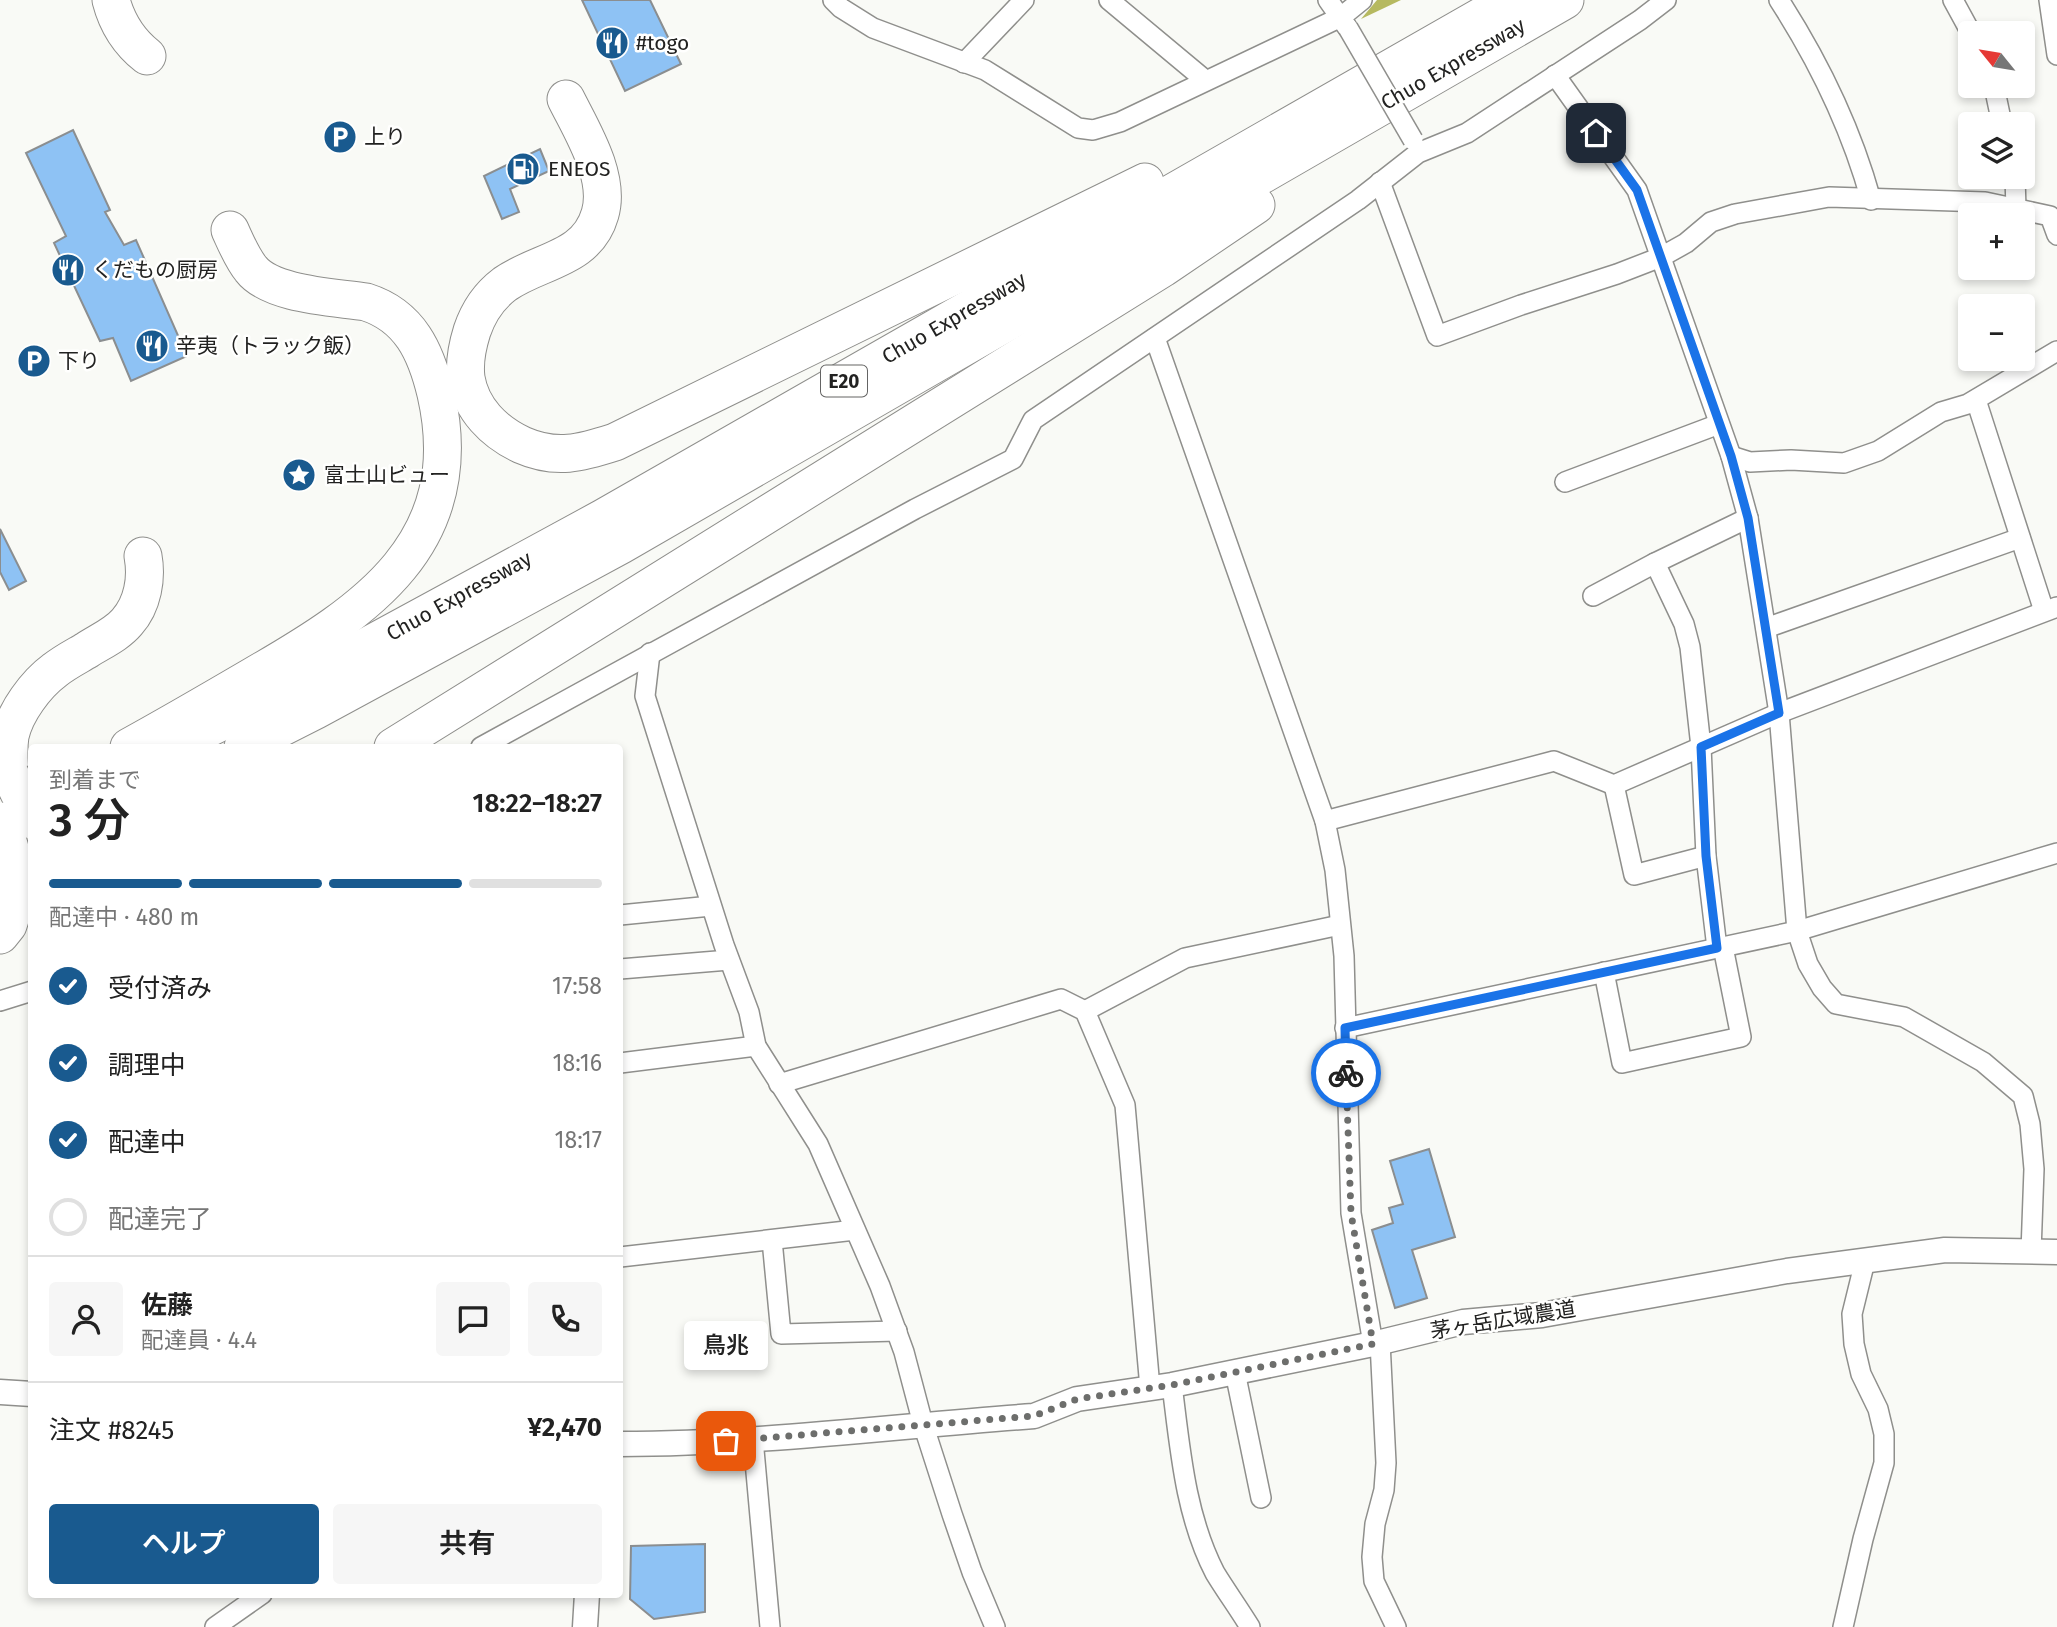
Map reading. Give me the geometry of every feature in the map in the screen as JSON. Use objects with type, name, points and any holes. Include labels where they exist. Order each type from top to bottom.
[{"type":"highway","points":[[111,0],[114,12],[127,36],[147,56]]},
{"type":"highway","points":[[398,744],[1163,268],[1566,0]]},
{"type":"highway","name":"Chuo Expressway","points":[[249,744],[621,545],[1566,0]]},
{"type":"highway","points":[[566,99],[591,152],[604,193],[594,232],[578,247],[506,283],[493,295],[474,325],[465,366],[468,390],[478,411],[493,427],[512,440],[535,450],[558,455],[585,452],[615,442],[1129,191],[1306,99],[1496,8]]},
{"type":"highway","name":"Chuo Expressway","points":[[177,744],[301,682],[603,518],[1496,8]]},
{"type":"highway","points":[[134,744],[284,658],[378,592],[419,540],[433,510],[441,477],[441,417],[427,365],[409,329],[379,306],[279,288],[262,279],[251,270],[230,230]]},
{"type":"highway","points":[[28,808],[8,753],[11,733],[19,715],[30,696],[55,670],[117,631],[128,621],[144,588],[143,556]]},
{"type":"highway","points":[[0,935],[8,925],[8,882],[15,869],[9,840],[0,820],[21,788]]},
{"type":"highway","points":[[0,829],[28,816]]},
{"type":"highway","points":[[8,882],[28,856]]},
{"type":"street","points":[[833,0],[873,28],[985,71],[1078,128],[1093,130],[1120,122],[1205,80],[1345,22],[1362,0]]},
{"type":"street","points":[[964,63],[1024,0]]},
{"type":"street","points":[[1328,0],[1345,22],[1415,146]]},
{"type":"street","points":[[486,744],[915,509],[1013,459],[1033,421],[1358,200],[1415,146],[1467,133],[1640,20],[1666,0]]},
{"type":"street","points":[[1779,0],[1801,34],[1826,82],[1860,159],[1871,200]]},
{"type":"street","points":[[1953,0],[1964,21]]},
{"type":"street","points":[[2049,0],[2057,55]]},
{"type":"street","points":[[1111,1],[1205,80]]},
{"type":"street","points":[[1555,75],[1637,190],[1731,456],[1748,518],[1779,713],[1797,931],[1808,964],[1822,988],[1836,1004],[1904,1017],[1983,1062],[2022,1097],[2030,1124],[2034,1169],[2031,1252]]},
{"type":"street","points":[[1380,182],[1437,336],[1661,257],[1686,243],[1711,222],[1735,214],[1829,197],[1989,203]]},
{"type":"street","points":[[2035,213],[2050,216],[2057,235]]},
{"type":"street","points":[[1155,338],[1325,821],[1335,870],[1344,956],[1351,1213],[1376,1343],[1386,1464],[1372,1557],[1374,1581],[1396,1627]]},
{"type":"street","points":[[1731,456],[1750,462],[1791,460],[1844,463],[1878,451],[1941,412],[1976,400],[2057,351]]},
{"type":"street","points":[[1325,821],[1554,761],[1614,785],[1779,713],[2050,609],[2020,538],[1976,400]]},
{"type":"street","points":[[1565,482],[1719,424]]},
{"type":"street","points":[[1593,596],[1748,518]]},
{"type":"street","points":[[1766,628],[2020,538]]},
{"type":"street","points":[[1604,972],[1622,1063],[1741,1037],[1720,947],[1706,856],[1701,747],[1690,647],[1684,624],[1655,563]]},
{"type":"street","points":[[650,653],[645,696],[711,906],[749,1012],[756,1045],[818,1144],[880,1286],[904,1352],[923,1424],[972,1572],[995,1627]]},
{"type":"street","points":[[1614,785],[1634,875],[1706,856]]},
{"type":"street","points":[[1345,1028],[1797,931],[2057,853]]},
{"type":"street","points":[[623,915],[711,906]]},
{"type":"street","points":[[1085,1011],[1185,958],[1340,925]]},
{"type":"street","points":[[623,969],[729,960]]},
{"type":"street","points":[[0,1001],[28,992]]},
{"type":"street","points":[[779,1084],[1061,999],[1085,1011],[1125,1105],[1161,1387],[1183,1479],[1215,1572],[1250,1627]]},
{"type":"street","points":[[623,1063],[756,1045]]},
{"type":"street","points":[[623,1257],[855,1230]]},
{"type":"street","points":[[772,1240],[780,1334],[897,1331]]},
{"type":"street","name":"茅ヶ岳広域農道","points":[[623,1444],[752,1439],[1034,1416],[1077,1399],[1161,1387],[1376,1343],[1463,1322],[1542,1315],[1787,1271],[1945,1250],[2057,1252]]},
{"type":"street","points":[[1843,1627],[1884,1463],[1884,1434],[1878,1409],[1861,1374],[1854,1344],[1852,1314],[1865,1261]]},
{"type":"street","points":[[1235,1372],[1261,1498]]},
{"type":"street","points":[[0,1392],[28,1394]]},
{"type":"street","points":[[752,1439],[770,1627]]},
{"type":"street","points":[[215,1627],[256,1598]]},
{"type":"street","points":[[585,1627],[587,1598]]},
{"type":"green space","points":[[1377,0],[1401,0],[1361,19]]},
{"type":"building","points":[[582,0],[650,0],[681,64],[625,91]]},
{"type":"building","points":[[73,130],[110,210],[105,212],[124,245],[136,240],[187,356],[131,381],[113,338],[100,341],[54,243],[66,236],[26,153]]},
{"type":"building","points":[[540,149],[549,171],[510,189],[519,212],[502,219],[484,176]]},
{"type":"building","points":[[0,529],[26,581],[9,590],[0,572]]},
{"type":"building","points":[[1429,1149],[1455,1237],[1412,1250],[1427,1298],[1395,1308],[1372,1230],[1393,1223],[1389,1208],[1403,1204],[1390,1161]]},
{"type":"building","points":[[705,1544],[705,1612],[654,1619],[630,1599],[631,1546]]},
{"type":"way so far","points":[[726,1441],[1034,1416],[1077,1399],[1172,1385],[1373,1344],[1351,1213],[1346,1073]]},
{"type":"place","name":"#togo","points":[[612,43]]},
{"type":"place","name":"上り","points":[[340,137]]},
{"type":"place","name":"ENEOS","points":[[523,169]]},
{"type":"place","name":"くだもの厨房","points":[[68,270]]},
{"type":"place","name":"辛夷（トラック飯）","points":[[152,346]]},
{"type":"place","name":"下り","points":[[34,361]]},
{"type":"place","name":"富士山ビュー","points":[[299,475]]},
{"type":"place","name":"鳥兆","points":[[726,1441]]},
{"type":"route","points":[[1346,1073],[1345,1028],[1717,948],[1706,856],[1701,747],[1779,713],[1748,518],[1731,456],[1637,190],[1596,133]]}]
